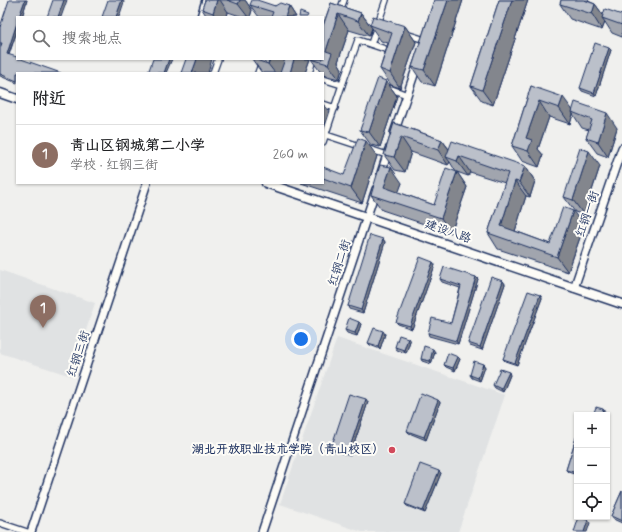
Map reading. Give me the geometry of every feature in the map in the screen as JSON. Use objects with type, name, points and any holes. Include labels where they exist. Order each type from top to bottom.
[{"type":"main road","points":[[0,93],[16,99]]},
{"type":"main road","name":"建设八路","points":[[269,184],[622,304]]},
{"type":"street","points":[[201,16],[206,0]]},
{"type":"street","points":[[337,20],[344,0]]},
{"type":"street","points":[[371,44],[386,0]]},
{"type":"street","points":[[339,13],[345,15]]},
{"type":"street","points":[[371,23],[384,28]]},
{"type":"street","points":[[398,32],[424,44]]},
{"type":"street","points":[[387,155],[324,134],[335,108],[358,40],[397,53],[394,60]]},
{"type":"street","name":"红钢二街","points":[[262,532],[424,44]]},
{"type":"street","points":[[213,72],[218,60]]},
{"type":"street","points":[[258,72],[263,60]]},
{"type":"street","points":[[316,72],[320,60]]},
{"type":"street","points":[[324,79],[342,85]]},
{"type":"street","points":[[383,94],[388,80]]},
{"type":"street","points":[[385,87],[407,95]]},
{"type":"street","points":[[324,104],[335,108]]},
{"type":"street","points":[[363,155],[368,141]]},
{"type":"street","name":"红钢一街","points":[[574,288],[622,148]]},
{"type":"street","name":"红钢三街","points":[[31,532],[147,184]]},
{"type":"street","points":[[0,523],[27,532]]},
{"type":"shaded area","points":[[0,270],[95,303],[71,376],[0,353]]},
{"type":"shaded area","name":"湖北开放职业技术学院（青山校区）","points":[[337,338],[505,395],[458,532],[362,532],[280,504]]},
{"type":"building","points":[[9,0],[25,0],[19,16],[16,16],[16,26],[7,54],[16,57],[16,60],[24,60],[58,72],[16,72],[16,81],[0,74],[0,48],[2,43],[0,43],[0,27]]},
{"type":"building","points":[[53,0],[64,0],[58,16],[47,16]]},
{"type":"building","points":[[108,0],[122,0],[116,16],[102,16]]},
{"type":"building","points":[[205,0],[217,0],[213,13],[202,9]]},
{"type":"building","points":[[227,0],[240,0],[238,4]]},
{"type":"building","points":[[252,0],[257,0],[275,6],[280,3],[289,6],[285,16],[271,16],[273,12],[250,5]]},
{"type":"building","points":[[434,0],[448,0],[424,70],[412,67]]},
{"type":"building","points":[[499,0],[512,0],[482,90],[471,86]]},
{"type":"building","points":[[561,0],[584,0],[595,4],[592,14],[560,4]]},
{"type":"building","points":[[331,3],[361,13],[358,21],[338,14],[326,51],[332,53],[328,64],[314,60],[324,60],[324,23]]},
{"type":"building","points":[[605,9],[622,15],[622,25],[602,18]]},
{"type":"building","points":[[300,12],[308,15],[308,16],[299,16]]},
{"type":"building","points":[[373,16],[405,26],[390,73],[380,69],[392,33],[370,25]]},
{"type":"building","points":[[595,43],[609,48],[594,93],[580,88]]},
{"type":"building","points":[[153,60],[169,60],[164,72],[148,72]]},
{"type":"building","points":[[186,60],[197,60],[192,72],[181,72]]},
{"type":"building","points":[[256,60],[270,60],[268,64]]},
{"type":"building","points":[[285,60],[294,60],[290,72],[280,72]]},
{"type":"building","points":[[378,78],[386,81],[369,132],[360,130]]},
{"type":"building","points":[[531,86],[563,97],[559,108],[539,101],[526,138],[532,140],[528,151],[512,146]]},
{"type":"building","points":[[575,102],[607,113],[598,142],[586,138],[592,120],[572,112]]},
{"type":"building","points":[[394,123],[442,140],[438,150],[401,137],[394,157],[384,155]]},
{"type":"building","points":[[358,138],[366,141],[351,188],[324,178],[324,167],[344,175]]},
{"type":"building","points":[[452,141],[525,166],[519,182],[515,181],[501,226],[550,244],[563,207],[573,211],[557,257],[488,233],[508,173],[459,156],[457,161],[446,157]]},
{"type":"building","points":[[580,148],[589,151],[573,200],[564,197]]},
{"type":"building","points":[[380,165],[391,167],[384,187],[434,205],[446,168],[457,172],[441,218],[371,195]]},
{"type":"building","points":[[370,235],[383,239],[361,310],[348,306]]},
{"type":"building","points":[[420,257],[433,262],[410,326],[396,322]]},
{"type":"building","points":[[444,267],[476,277],[456,341],[428,333],[432,318],[451,323],[461,286],[440,279]]},
{"type":"building","points":[[491,277],[503,281],[480,347],[468,343]]},
{"type":"building","points":[[528,291],[540,295],[515,363],[503,359]]},
{"type":"building","points":[[349,318],[359,322],[355,333],[345,330]]},
{"type":"building","points":[[374,328],[383,331],[378,346],[368,343]]},
{"type":"building","points":[[399,335],[408,338],[404,350],[395,347]]},
{"type":"building","points":[[424,346],[433,349],[430,361],[421,359]]},
{"type":"building","points":[[448,353],[458,357],[453,368],[444,365]]},
{"type":"building","points":[[474,361],[483,364],[478,378],[470,375]]},
{"type":"building","points":[[500,369],[509,372],[501,389],[493,385]]},
{"type":"building","points":[[421,393],[438,400],[424,437],[407,431]]},
{"type":"building","points":[[349,394],[366,399],[348,453],[331,448]]},
{"type":"building","points":[[596,407],[603,409],[602,412],[594,412]]},
{"type":"building","points":[[574,445],[574,472],[566,470]]},
{"type":"building","points":[[420,464],[439,471],[423,511],[405,504]]},
{"type":"building","points":[[622,491],[622,521],[611,516]]},
{"type":"building","points":[[578,520],[588,520],[584,532],[574,532]]},
{"type":"place","name":"青山区钢城第二小学","points":[[43,328]]},
{"type":"place","name":"湖北开放职业技术学院（青山校区）","points":[[392,450]]}]
